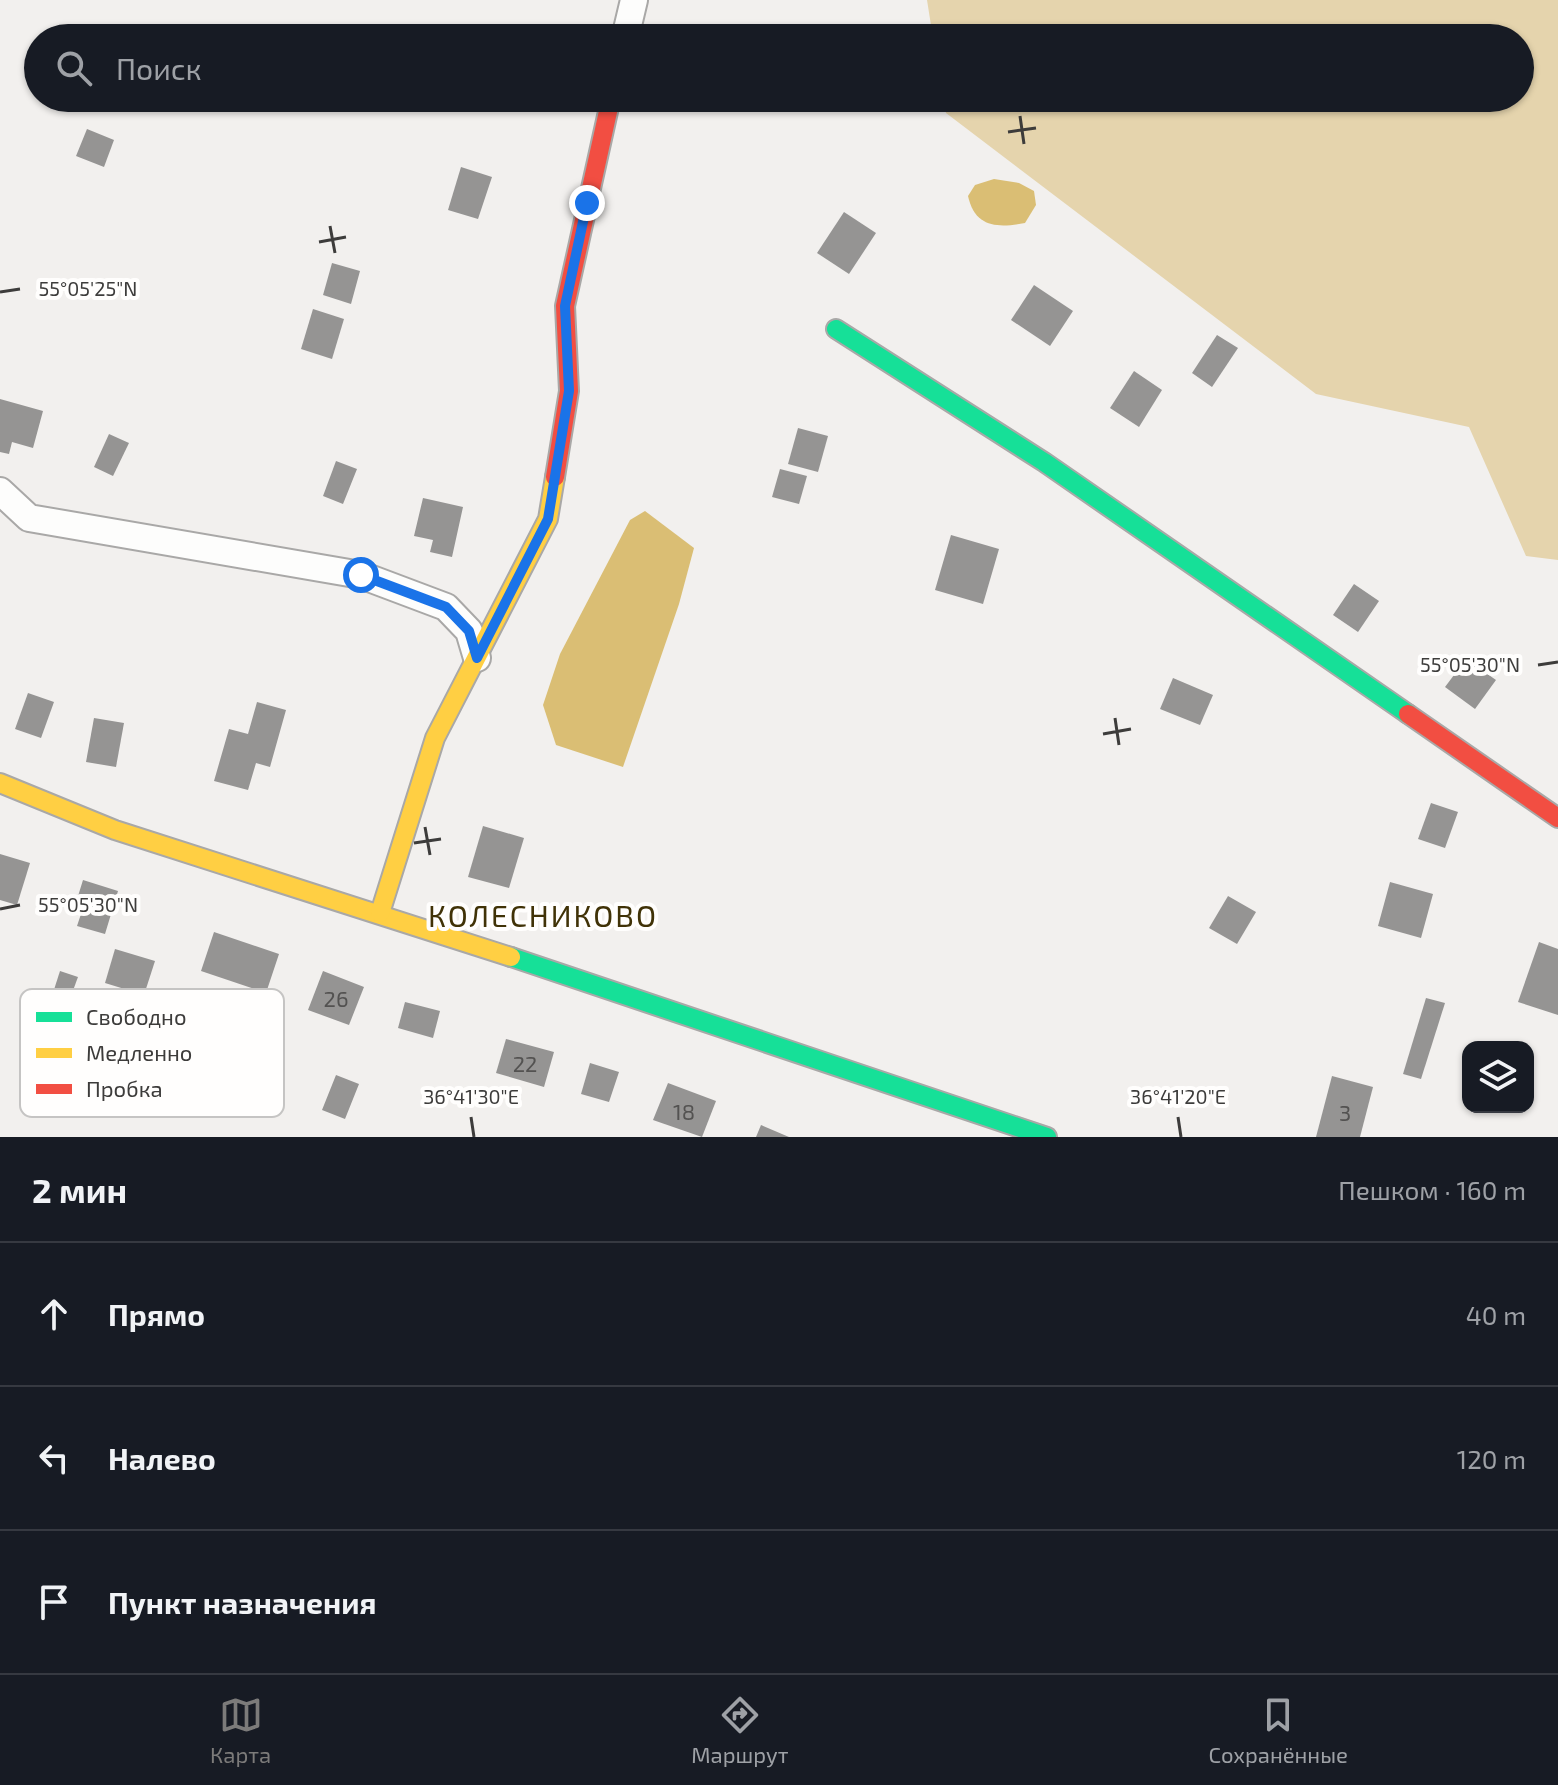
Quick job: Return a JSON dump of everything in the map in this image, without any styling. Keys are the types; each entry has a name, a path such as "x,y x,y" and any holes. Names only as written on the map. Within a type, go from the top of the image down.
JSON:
{"street":[{"path":"628,24 634,0"},
{"path":"380,913 435,738 548,519 569,391 565,306 608,112"},
{"path":"836,329 1044,462 1558,818"},
{"path":"0,491 29,518 361,575 446,607 469,631 477,658"},
{"path":"0,783 115,830 380,913 1047,1137"}],"shaded area":[{"path":"927,0 1558,0 1558,560 1526,556 1469,427 1316,394 946,112 1534,112 1534,24 931,24"},
{"path":"994,179 1019,183 1034,191 1036,205 1025,223 989,223 982,220 971,207 968,196 975,185"},
{"path":"645,511 694,548 679,604 623,767 556,745 543,705 560,654 630,520"}],"building":[{"path":"87,129 114,140 104,167 76,156"},
{"path":"461,167 492,177 478,219 448,210"},
{"path":"844,212 876,233 849,274 817,253"},
{"path":"332,263 360,271 351,304 323,295"},
{"path":"1034,285 1073,311 1050,346 1011,320"},
{"path":"313,309 344,319 332,359 301,349"},
{"path":"1217,335 1238,348 1212,387 1192,373"},
{"path":"1134,371 1162,390 1139,427 1110,408"},
{"path":"0,399 43,411 33,448 12,442 9,454 0,452"},
{"path":"798,428 828,436 818,472 788,464"},
{"path":"109,434 129,443 113,476 94,467"},
{"path":"336,461 357,469 343,504 323,496"},
{"path":"780,469 807,476 799,504 772,497"},
{"path":"423,498 463,507 452,557 430,552 433,540 414,536"},
{"path":"951,535 999,549 983,604 935,590"},
{"path":"1354,584 1379,601 1358,632 1333,615"},
{"path":"1466,659 1496,680 1475,709 1445,687"},
{"path":"1173,678 1213,695 1200,725 1160,709"},
{"path":"28,693 54,702 41,738 15,729"},
{"path":"257,702 286,710 270,767 256,763 248,790 214,781 229,729 248,734"},
{"path":"94,718 124,723 116,767 86,762"},
{"path":"1431,803 1458,812 1445,848 1418,839"},
{"path":"483,826 524,838 509,888 468,877"},
{"path":"0,854 30,863 17,905 0,900"},
{"path":"83,880 118,891 105,934 77,926 82,911 74,909"},
{"path":"1390,882 1433,894 1421,938 1378,926"},
{"path":"1228,896 1256,912 1237,944 1209,928"},
{"path":"214,932 279,954 267,989 254,989 201,971"},
{"path":"1539,942 1558,949 1558,1015 1518,1002"},
{"path":"115,949 155,961 146,989 124,989 105,983"},
{"path":"60,971 78,977 74,989 54,989"},
{"path":"323,971 364,987 349,1025 308,1010"},
{"path":"1426,998 1445,1003 1421,1079 1403,1074"},
{"path":"405,1002 440,1011 433,1038 398,1028"},
{"path":"506,1039 554,1052 544,1087 496,1073"},
{"path":"590,1063 619,1072 609,1102 581,1094"},
{"path":"336,1075 359,1084 345,1119 322,1110"},
{"path":"1332,1076 1373,1087 1360,1137 1316,1137"},
{"path":"668,1083 716,1101 702,1137 653,1120"},
{"path":"761,1125 789,1137 756,1137"}],"traffic: fast":[{"path":"836,329 1044,462 1408,714"},
{"path":"511,957 1047,1137"}],"traffic: slow":[{"path":"380,913 435,738 548,519 555,477"},
{"path":"0,783 115,830 511,957"}],"traffic: jam":[{"path":"555,477 569,391 565,306 608,112"},
{"path":"1408,714 1558,818"}],"district":[{"name":"КОЛЕСНИКОВО","path":"543,915"}],"route":[{"path":"361,575 446,607 469,631 477,658 548,519 569,391 565,306 587,203"}]}
